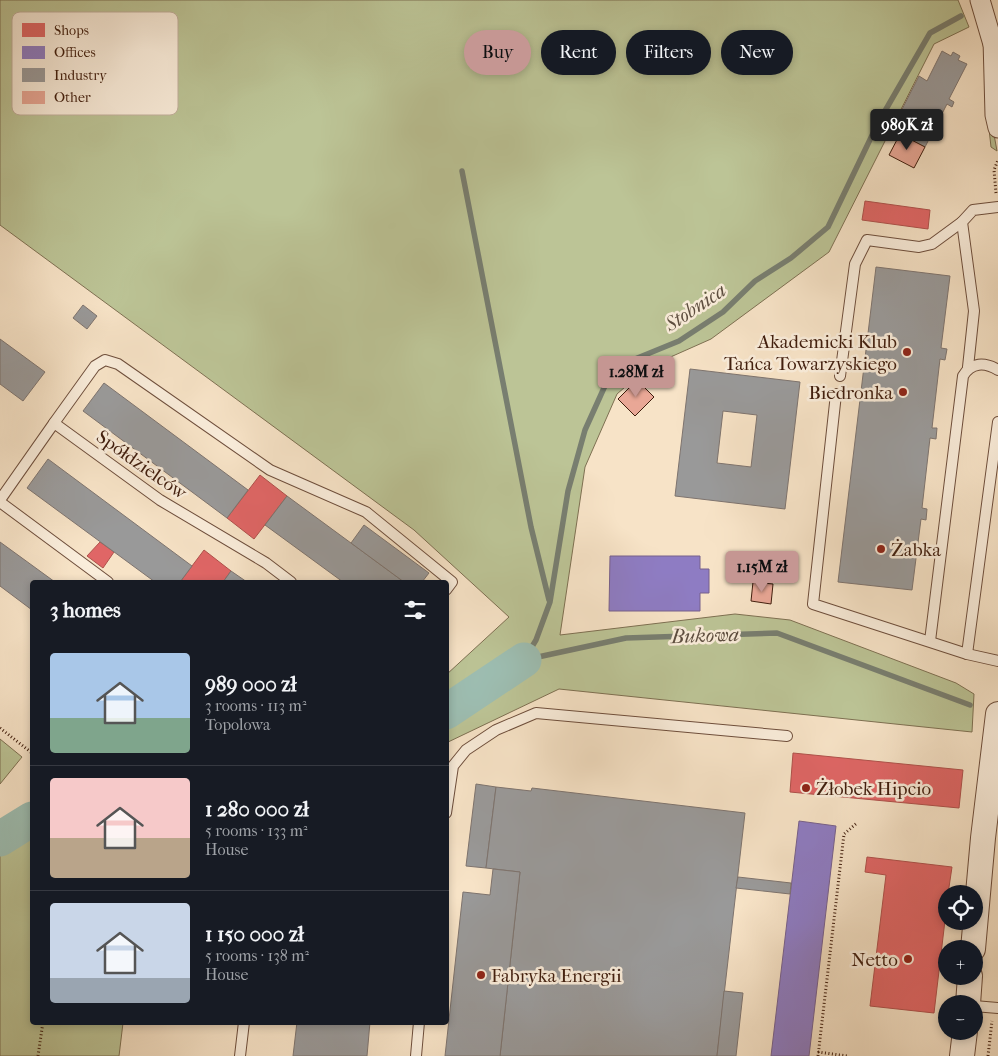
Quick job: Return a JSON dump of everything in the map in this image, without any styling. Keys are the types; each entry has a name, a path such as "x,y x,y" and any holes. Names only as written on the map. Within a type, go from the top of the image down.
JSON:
{"street":[{"path":"980,0 998,62"},
{"path":"990,31 995,115 998,128"},
{"path":"974,940 983,838 997,737 998,714"},
{"path":"962,1056 964,1040"}],"lane":[{"path":"840,376 855,264 868,240 919,247 932,244 962,222 973,210 997,207"},
{"path":"930,642 974,311 962,222"},
{"path":"105,580 0,501 95,366 105,360 118,364 270,470 366,512 452,582 449,586"},
{"path":"968,367 982,364 992,366 998,370"},
{"path":"836,394 813,604 967,654 998,661"},
{"path":"967,654 998,422"},
{"name":"Spółdzielców","path":"54,423 160,500 266,563 288,580"},
{"path":"449,793 453,766 466,750 496,730 536,713 787,736"},
{"path":"983,1007 996,1008"},
{"path":"240,1056 244,1025"},
{"path":"416,1056 420,1025"}],"path":[{"path":"997,207 994,170 998,160"},
{"path":"0,728 30,751"},
{"path":"847,1056 818,1054 844,834 857,823"},
{"path":"988,1056 996,1008"},
{"path":"38,1056 43,1025"}],"green space":[{"path":"0,0 958,0 969,27 934,44 829,252 711,339 648,367 617,394 585,467 560,635 735,614 790,620 956,683 974,694 972,732 559,689 449,742 449,672 509,617 414,530 0,225"},
{"path":"988,120 993,129 997,151 991,147"},
{"path":"0,739 22,757 0,784"},
{"path":"30,829 30,1025 123,1025 119,1056 0,1056 0,848"}],"building: Shops":[{"path":"865,201 930,210 928,229 862,220"},
{"path":"260,475 287,496 254,539 227,518"},
{"path":"100,542 114,552 103,568 87,556"},
{"path":"204,550 231,571 224,580 182,580"},
{"path":"793,753 963,770 959,808 790,792"},
{"name":"Netto","path":"867,857 952,867 949,885 938,885 938,930 944,930 943,940 938,940 938,979 934,1013 870,1006 886,875 865,872"}],"building: Offices":[{"path":"610,556 700,556 700,569 709,569 709,593 700,593 700,611 609,611"},
{"path":"799,821 836,826 809,1056 771,1056"}],"building: Industry":[{"path":"942,51 951,56 953,52 960,56 958,60 967,64 949,99 954,102 952,107 947,104 925,147 900,134 901,131 893,127 919,76 927,81"},
{"path":"876,267 950,276 941,348 947,349 945,360 940,359 932,428 937,428 936,439 930,438 922,508 927,509 926,520 921,519 912,590 838,582"},
{"path":"83,305 97,316 87,329 73,318"},
{"path":"0,339 45,372 23,401 0,384"},
{"path":"690,369 800,382 785,509 675,496","holes":["723,411 757,415 751,467 717,463"]},
{"path":"104,383 248,490 227,518 83,411"},
{"path":"48,459 192,566 182,580 152,580 27,488"},
{"path":"287,496 401,580 340,580 265,525"},
{"path":"364,525 429,573 424,580 401,580 351,543"},
{"path":"0,542 52,580 30,580 30,608 0,586"},
{"path":"231,571 244,580 224,580"},
{"path":"476,784 496,787 486,868 466,866"},
{"path":"496,787 531,791 532,788 745,813 717,1056 500,1056 520,872 486,868"},
{"name":"Fabryka Energii","path":"493,869 520,872 500,1056 445,1056 463,892 490,895"},
{"path":"738,877 791,883 790,894 736,888"},
{"path":"724,991 743,993 736,1056 717,1056"},
{"path":"297,1025 370,1025 367,1056 293,1056"}],"building: Other":[{"path":"900,134 925,147 914,168 889,155"},
{"path":"637,380 654,397 635,416 618,399"},
{"path":"753,582 773,584 771,604 751,601"}],"waterway":[{"name":"Stobnica","path":"524,660 536,640 550,602 568,491 585,430 613,368 679,341 723,312 755,281 791,258 828,227 878,123 930,33 961,16"},
{"path":"462,171 531,527 549,600"},
{"name":"Bukowa","path":"524,660 626,638 777,633 970,705"},
{"name":"Bukowa","path":"449,710 524,660"},
{"name":"Bukowa","path":"0,839 30,820"}],"place":[{"name":"Akademicki Klub Tańca Towarzyskiego","path":"907,352"},
{"name":"Biedronka","path":"903,392"},
{"name":"Żabka","path":"881,549"},
{"name":"Żłobek Hipcio","path":"806,788"},
{"name":"Netto","path":"908,959"},
{"name":"Fabryka Energii","path":"481,975"}]}
